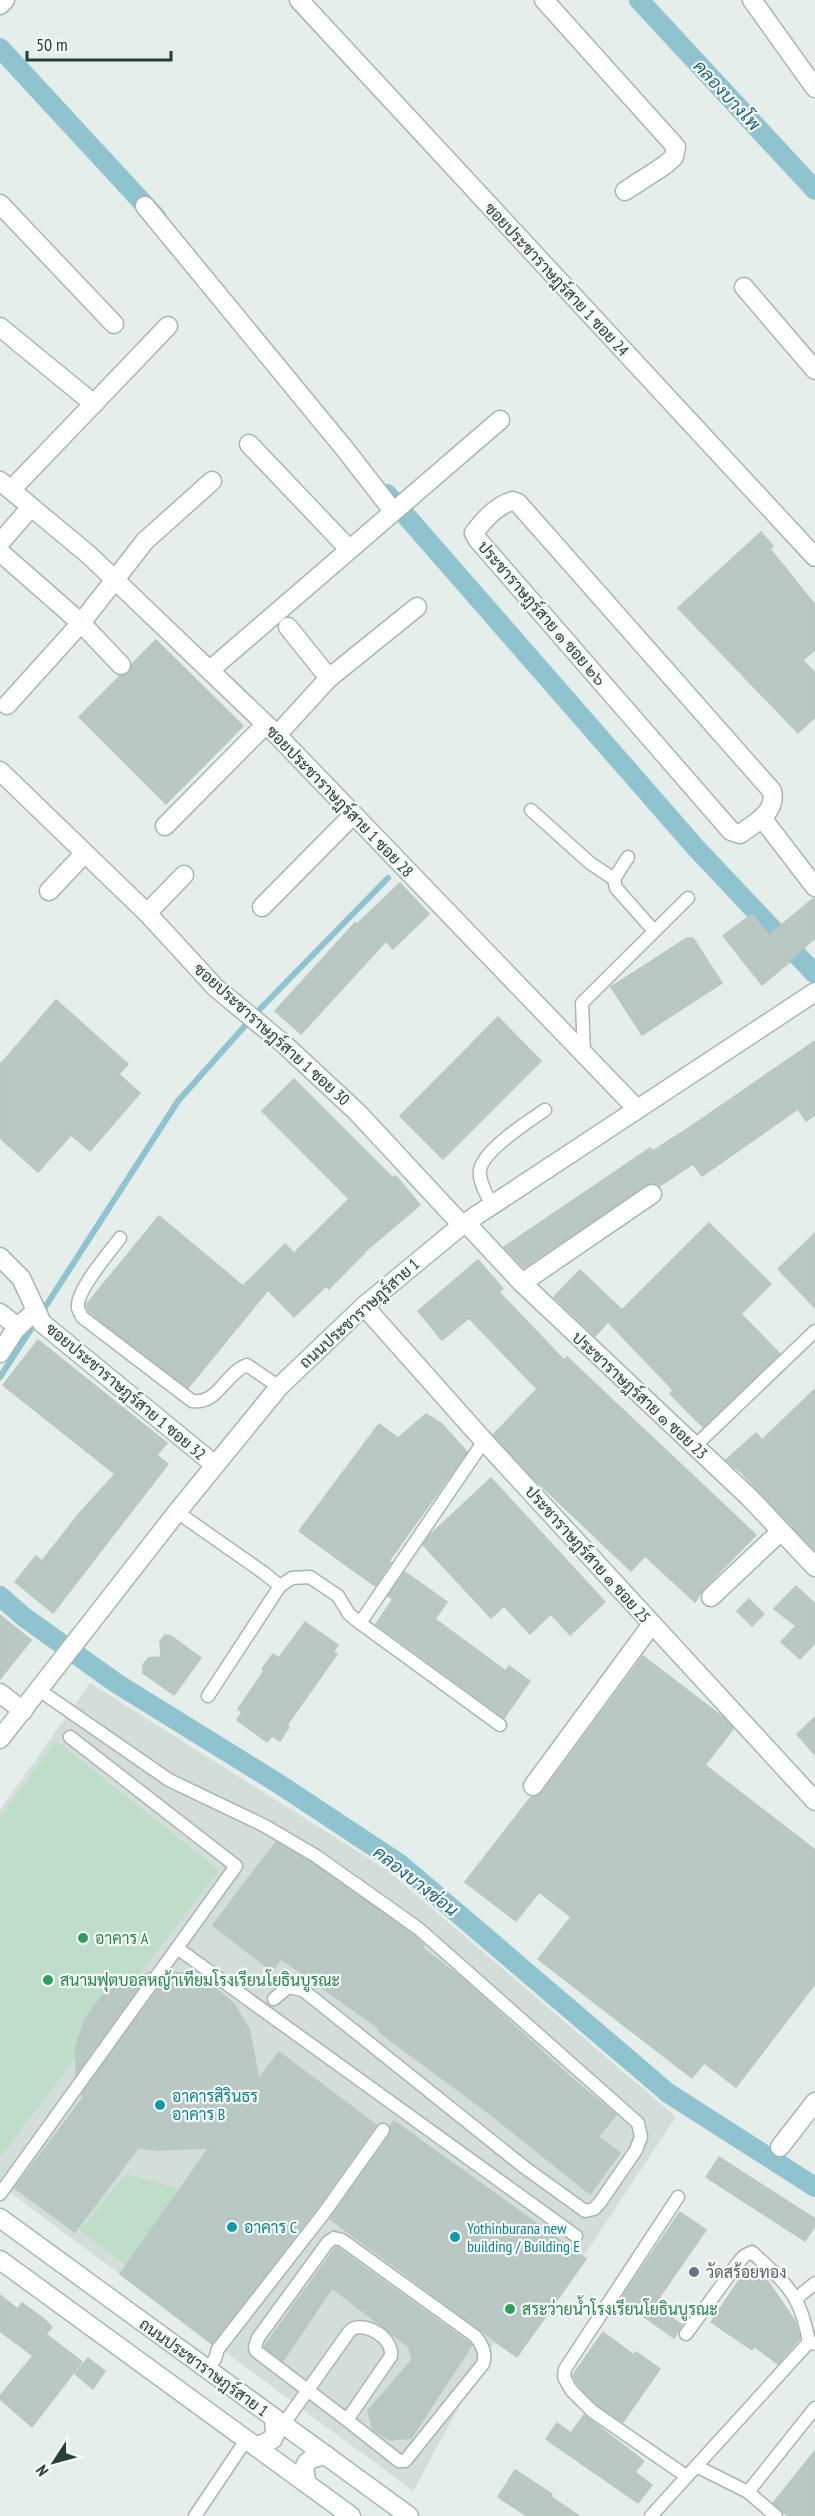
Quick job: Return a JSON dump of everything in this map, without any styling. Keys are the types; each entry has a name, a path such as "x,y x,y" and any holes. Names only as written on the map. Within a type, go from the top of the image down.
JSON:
{"street":[{"path":"0,5 5,0"},
{"name":"ซอยประชาราษฎร์สาย 1 ซอย 24","path":"299,0 815,557"},
{"path":"544,0 676,147 674,157 665,165 625,190"},
{"path":"752,0 815,88"},
{"path":"0,204 114,324"},
{"path":"145,206 344,448 399,506"},
{"path":"744,287 815,370"},
{"path":"6,485 94,404 168,326"},
{"path":"0,327 94,404"},
{"path":"210,670 500,420"},
{"path":"249,444 349,549"},
{"path":"7,705 81,623 145,541 212,481"},
{"name":"ซอยประชาราษฎร์สาย 1 ซอย 28","path":"6,485 116,580 271,730 637,1109"},
{"name":"ประชาราษฎร์สาย ๑ ซอย ๒๖","path":"505,502 518,503 772,791 774,799 772,807 762,818 740,834 731,831 477,540 474,533 505,502"},
{"path":"0,543 31,507"},
{"path":"0,552 81,623 121,665"},
{"path":"165,826 329,678 417,607"},
{"path":"288,627 329,678"},
{"name":"ซอยประชาราษฎร์สาย 1 ซอย 30","path":"0,771 147,914 216,988 285,1045 357,1112 464,1224"},
{"path":"262,908 353,815"},
{"path":"762,818 815,887"},
{"path":"48,891 84,854"},
{"path":"147,914 184,875"},
{"name":"ถนนประชาราษฎร์สาย 1","path":"0,1739 177,1512 279,1387 364,1306 464,1224 811,994"},
{"path":"522,1283 652,1194"},
{"name":"ประชาราษฎร์สาย ๑ ซอย 23","path":"464,1224 522,1283 750,1498 815,1567"},
{"name":"ซอยประชาราษฎร์สาย 1 ซอย 32","path":"0,1257 21,1278 38,1316 215,1465"},
{"name":"ประชาราษฎร์สาย ๑ ซอย 25","path":"364,1306 484,1441 815,1801"},
{"path":"0,1313 18,1327"},
{"path":"0,1353 18,1327 38,1316"},
{"path":"711,1597 781,1531"},
{"path":"533,1786 652,1624"},
{"path":"0,1693 23,1711"},
{"path":"780,2147 815,2102"},
{"name":"ถนนประชาราษฎร์สาย 1","path":"0,2218 409,2516"},
{"name":"ถนนประชาราษฎร์สาย 1","path":"0,2260 351,2516"},
{"path":"251,2443 273,2439 279,2421"},
{"path":"307,2484 304,2468 306,2462 326,2455"}],"lane":[{"path":"531,810 590,863 614,879 616,888 654,931"},
{"path":"614,879 628,857"},
{"path":"584,1054 582,1003 688,898"},
{"path":"492,1205 481,1181 480,1171 484,1159 545,1110"},
{"path":"120,1238 88,1281 79,1301 78,1309 82,1317 192,1401 202,1402 211,1398 239,1368 247,1365 279,1387"},
{"path":"694,1447 815,1331"},
{"path":"360,1623 484,1441"},
{"path":"177,1512 280,1586"},
{"path":"208,1696 280,1586 292,1578 310,1577 338,1596 349,1614 360,1623 500,1725"},
{"path":"39,1690 169,1780 265,1826 316,1856 419,1929 638,2123 641,2136 636,2150 601,2201 594,2209 585,2211 524,2167 303,1990 288,1988 274,1999"},
{"path":"0,2194 236,1866 70,1737"},
{"path":"177,1948 576,2236"},
{"path":"207,2370 215,2359 218,2349 324,2213 383,2130"},
{"path":"678,2197 565,2369 564,2377 571,2390 592,2411 686,2476"},
{"path":"339,2238 475,2336 481,2343 485,2358 483,2364 405,2461 399,2461 347,2420 256,2351 255,2347 258,2338 328,2242 339,2238"},
{"path":"651,2516 812,2343 797,2298 752,2252 744,2256 686,2334"},
{"path":"797,2298 815,2283"},
{"path":"279,2421 308,2391 352,2329 365,2327 379,2334 390,2346 391,2356 347,2420"},
{"path":"748,2492 815,2408"},
{"path":"195,2516 251,2443"},
{"path":"696,2466 748,2492 776,2516"}],"shaded area":[{"path":"90,1683 387,1870 676,2117 517,2357 494,2343 413,2491 0,2185 0,1810"}],"green space":[{"name":"อาคาร A","path":"56,1741 219,1870 0,2157 0,1817"},
{"path":"126,2174 180,2189 126,2265 80,2230"}],"building":[{"path":"761,532 773,546 770,549 815,605 815,650 803,660 815,673 815,717 798,733 678,608"},
{"path":"156,640 243,726 166,804 79,717 120,676 129,673 132,664"},
{"path":"400,883 429,914 393,949 386,941 301,1034 275,1011 355,923 357,924"},
{"path":"814,898 815,938 762,985 723,936 752,914 769,935"},
{"path":"687,938 693,938 722,983 642,1035 611,987"},
{"path":"56,1000 128,1064 119,1074 140,1093 90,1151 71,1135 38,1172 0,1138 0,1065"},
{"path":"498,1017 541,1061 443,1159 400,1116"},
{"path":"815,1041 815,1115 806,1121 798,1109 702,1176 693,1164 660,1186 652,1183 646,1185 524,1268 504,1247 650,1148 653,1151 684,1131"},
{"path":"294,1079 393,1178 396,1176 420,1205 368,1249 329,1289 326,1286 294,1317 268,1290 188,1388 104,1324 88,1310 86,1305 159,1216 243,1286 285,1244 294,1253 349,1199 262,1111"},
{"path":"709,1223 771,1284 741,1314 780,1354 703,1427 670,1394 673,1390 608,1322 595,1336 554,1297 580,1270 622,1310"},
{"path":"815,1233 815,1308 778,1269"},
{"path":"478,1260 503,1289 499,1292 564,1360 567,1357 756,1535 703,1589 695,1602 645,1556 631,1571 532,1477 493,1435 537,1389 469,1318 442,1340 418,1311"},
{"path":"38,1340 167,1443 157,1455 168,1464 53,1613 15,1582 36,1556 42,1561 78,1515 115,1474 3,1385"},
{"path":"815,1389 815,1551 742,1473 726,1460 756,1433 762,1440"},
{"path":"426,1414 442,1424 467,1452 389,1561 391,1562 375,1586 299,1531 379,1424 398,1438"},
{"path":"491,1478 605,1602 570,1635 551,1614 530,1634 504,1606 491,1618 423,1545 430,1535"},
{"path":"405,1572 447,1602 435,1619 506,1671 509,1666 530,1681 504,1718 376,1624 393,1599 388,1596"},
{"path":"796,1586 815,1604 815,1643 800,1659 781,1642 796,1626 774,1609"},
{"path":"749,1599 764,1614 752,1626 737,1611"},
{"path":"0,1615 31,1640 0,1679"},
{"path":"305,1622 338,1645 333,1652 337,1654 287,1725 289,1727 280,1741 272,1736 267,1742 237,1720 242,1712 238,1709 273,1654 279,1658"},
{"path":"165,1635 171,1636 201,1658 174,1695 143,1673 143,1665 148,1658 161,1657 160,1641"},
{"path":"643,1656 724,1718 733,1729 705,1765 815,1850 815,1984 736,2087 704,2063 692,2078 538,1959 571,1917 539,1892 516,1921 465,1882 531,1797 542,1793"},
{"path":"815,1717 815,1755 797,1734"},
{"path":"276,1842 312,1863 414,1935 424,1945 422,1948 462,1978 569,2076 616,2115 598,2137 620,2153 590,2194 490,2114 378,2031 380,2029 281,1959 272,1971 213,1925"},
{"path":"170,1972 184,1973 211,1985 234,2004 249,2029 259,2079 279,2052 376,2125 317,2208 212,2344 120,2274 209,2148 157,2150 138,2148 75,2232 15,2188 83,2098 82,2094"},
{"path":"149,1973 76,2074 76,2046 86,2018 103,1995 127,1979"},
{"name":"Yothinburana new building / Building E","path":"394,2121 586,2259 517,2357 330,2219 390,2135 390,2126"},
{"path":"719,2157 815,2219 815,2226 805,2241 706,2177"},
{"path":"680,2212 706,2230 654,2305 682,2325 674,2338 620,2300"},
{"path":"336,2247 472,2345 411,2438 390,2440 373,2430 368,2411 412,2360 409,2347 332,2288 283,2361 264,2347"},
{"path":"748,2267 767,2280 795,2321 800,2338 778,2364 754,2346 752,2350 711,2322"},
{"path":"0,2295 18,2309 22,2303 43,2318 52,2327 46,2334 82,2362 32,2427 0,2399 0,2396 33,2356 0,2331"},
{"path":"603,2332 634,2355 636,2352 660,2369 623,2422 597,2405 578,2385 573,2375"},
{"path":"88,2358 105,2371 93,2389 75,2374"},
{"path":"584,2415 644,2461 635,2472 652,2485 638,2503 546,2439 557,2423 571,2433"},
{"path":"815,2451 815,2516 788,2516 773,2503"},
{"path":"515,2470 552,2494 550,2496 579,2516 527,2516 498,2497"}],"waterway":[{"name":"คลองบางโพ","path":"639,0 815,190"},
{"path":"0,48 157,218"},
{"path":"387,494 696,848 815,974"},
{"path":"0,1377 178,1101 260,1009 388,878"},
{"name":"คลองบางซ่อน","path":"0,1596 24,1617 116,1683 279,1784 400,1864 668,2093 815,2187"}],"place":[{"name":"อาคาร A","path":"83,1938"},
{"name":"สนามฟุตบอลหญ้าเทียมโรงเรียนโยธินบูรณะ","path":"48,1980"},
{"name":"อาคารสิรินธร อาคาร B","path":"160,2105"},
{"name":"อาคาร C","path":"232,2227"},
{"name":"Yothinburana new building / Building E","path":"455,2237"},
{"name":"วัดสร้อยทอง","path":"694,2272"},
{"name":"สระว่ายนํ้าโรงเรียนโยธินบูรณะ","path":"510,2309"}]}
